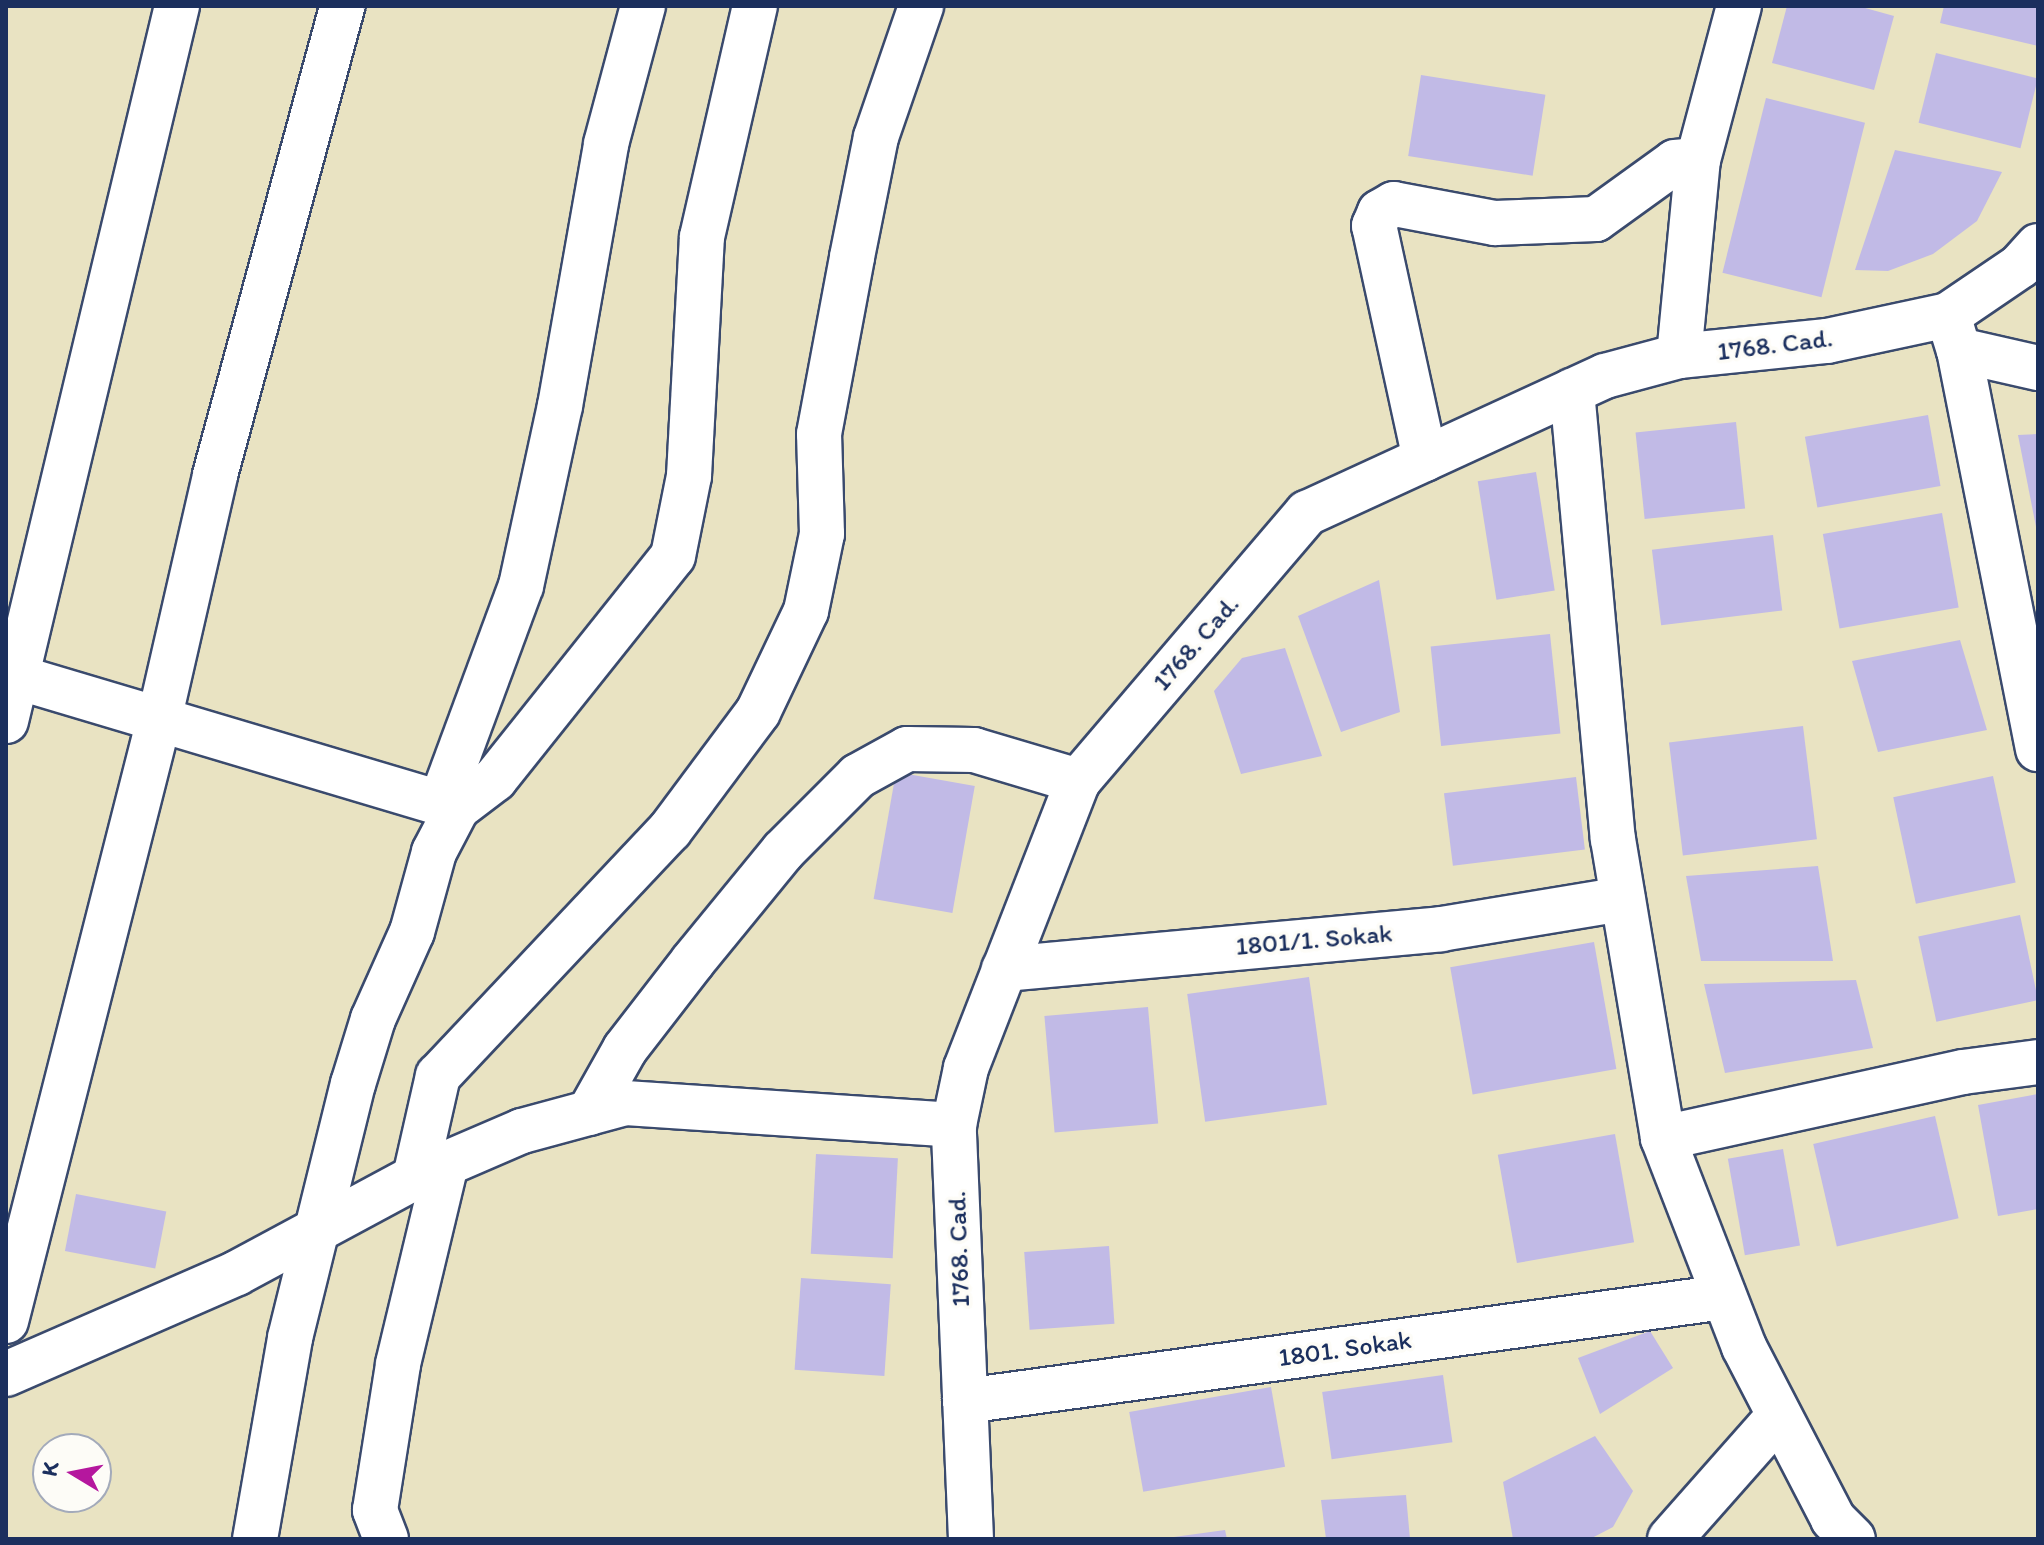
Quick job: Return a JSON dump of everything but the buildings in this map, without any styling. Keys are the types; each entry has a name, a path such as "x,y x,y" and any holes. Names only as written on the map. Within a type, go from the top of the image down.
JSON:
{"street":[{"path":"6,721 177,6"},
{"path":"6,1321 160,716 215,475 342,6"},
{"path":"255,1539 290,1338 321,1228 353,1084 373,1019 412,932 434,852 521,586 560,406 606,144 643,6"},
{"path":"17,677 160,716 449,805 495,779 673,556 689,476 702,237 755,6"},
{"path":"386,1539 375,1510 431,1170 438,1076 670,830 758,712 806,611 822,534 819,434 852,257 876,137 921,6"},
{"path":"1679,356 1698,160 1739,6"},
{"path":"1425,459 1374,226 1380,212 1394,204 1495,223 1596,219 1675,162 1698,160"},
{"name":"1768. Cad.","path":"971,1539 954,1125 966,1068 1078,781 1307,513 1572,391 1679,356 1827,341 1954,333 2038,246"},
{"path":"1954,333 2038,368"},
{"path":"1954,333 2038,749"},
{"path":"1572,391 1623,899 1663,1138 1724,1297 1779,1416 1833,1519 1853,1539"},
{"path":"589,1113 625,1049 693,961 783,851 858,776 907,749 974,750 1078,781"},
{"name":"1801/1. Sokak","path":"1004,969 1441,929 1623,899"},
{"path":"1663,1138 1963,1072 2038,1062"},
{"path":"6,1374 194,1293 431,1170 522,1131 625,1103 954,1125"},
{"name":"1801. Sokak","path":"965,1401 1724,1297"},
{"path":"1670,1539 1779,1416"}]}
